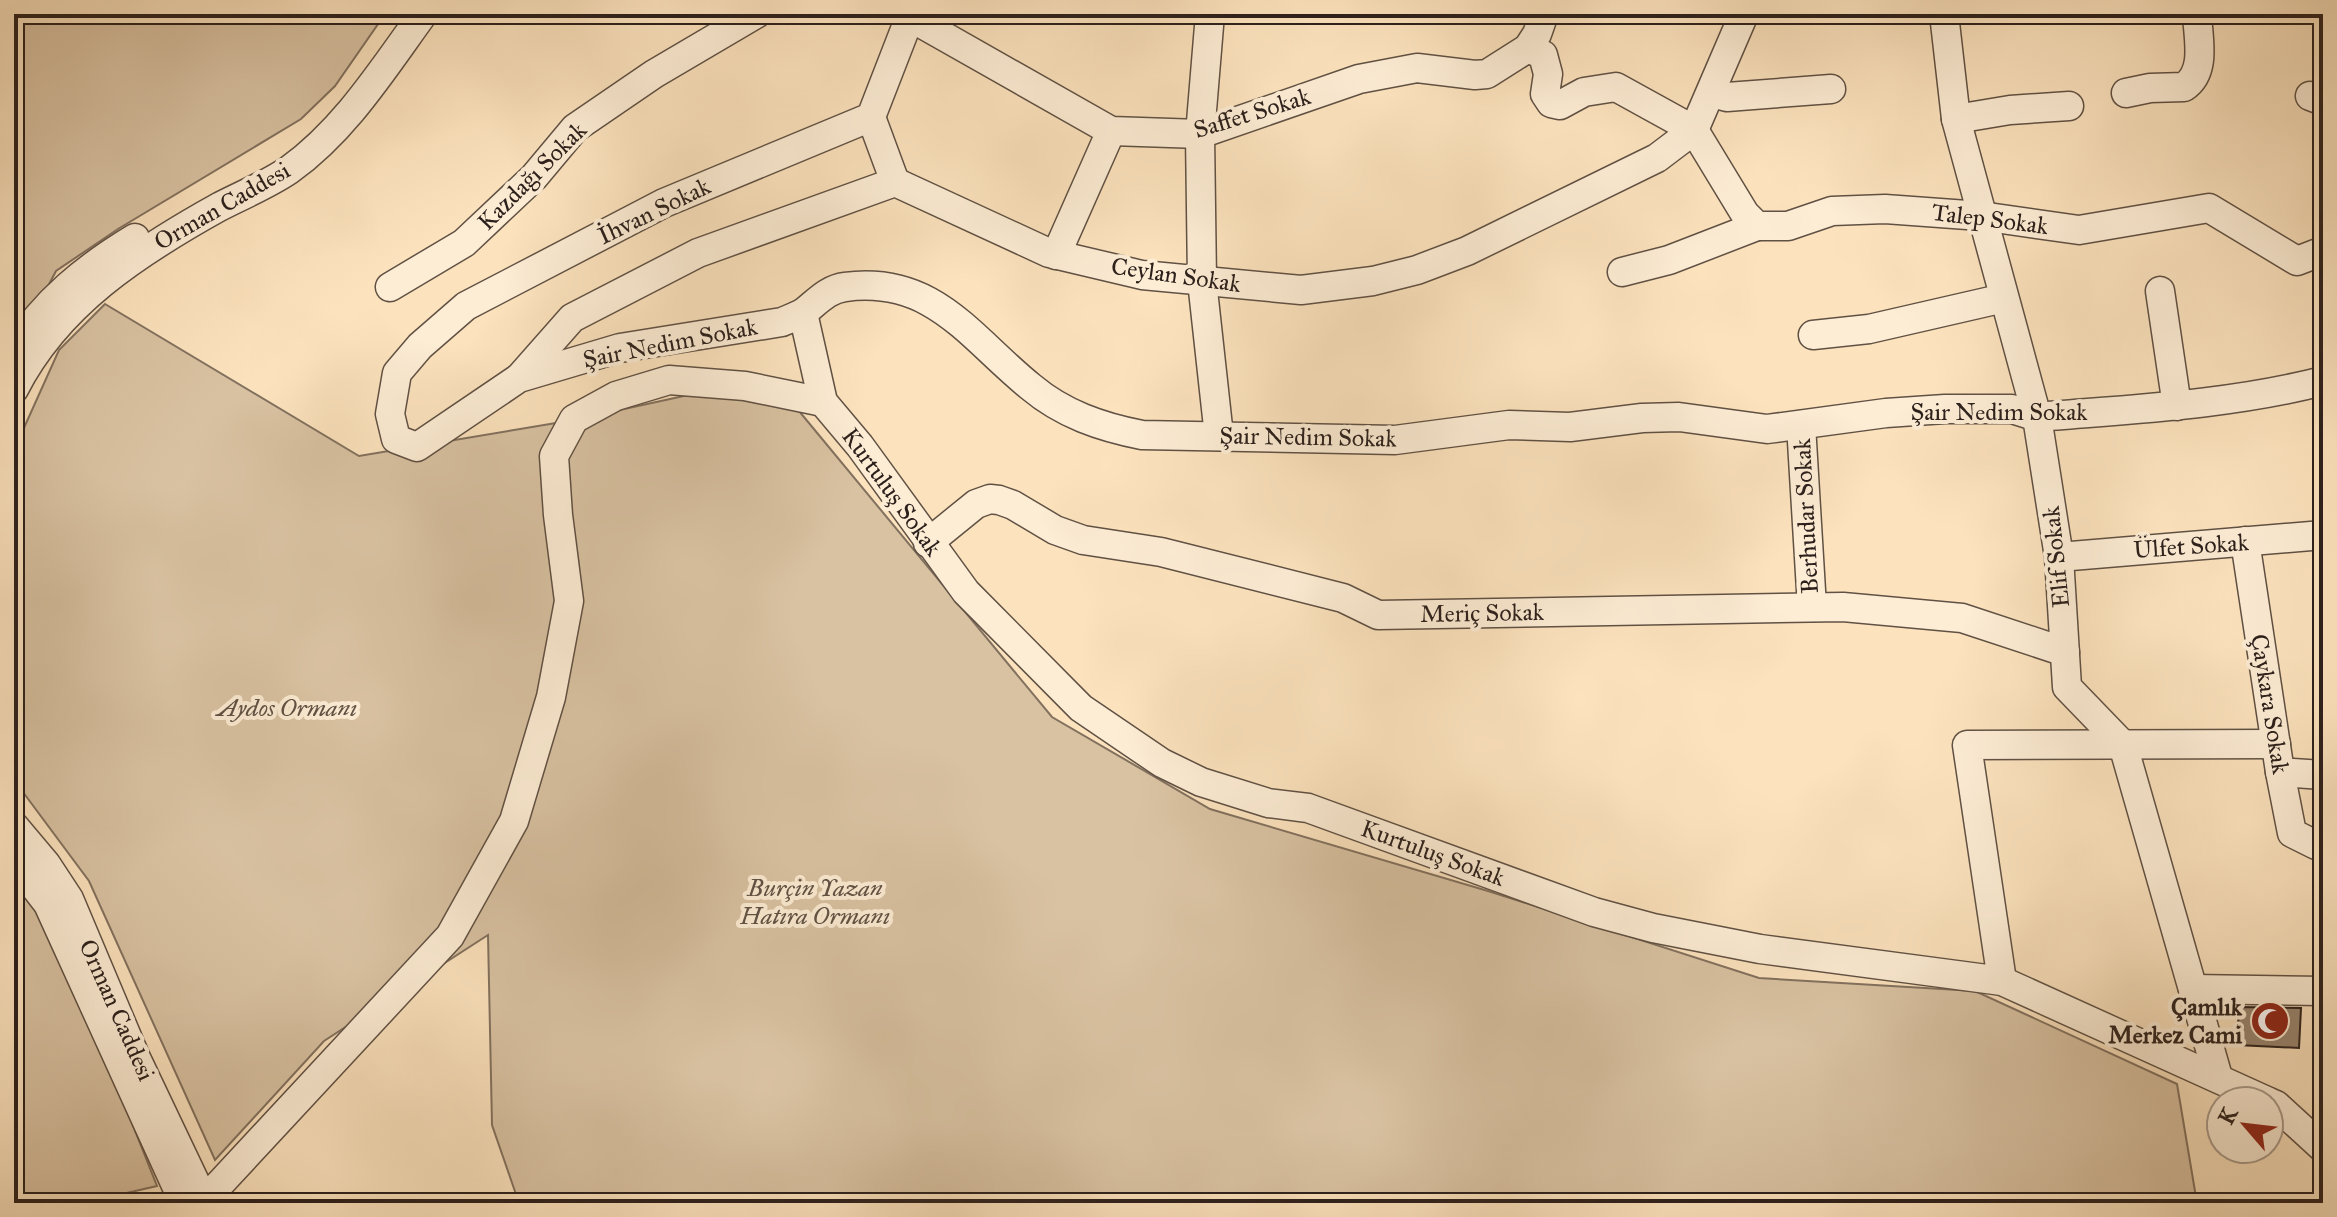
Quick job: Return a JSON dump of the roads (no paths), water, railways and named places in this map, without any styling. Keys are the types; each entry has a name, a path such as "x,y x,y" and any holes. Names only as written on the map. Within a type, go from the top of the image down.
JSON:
{"street":[{"name":"Orman Caddesi","path":"14,350 67,285 97,261 286,150 315,124 345,89 401,14"},
{"name":"Orman Caddesi","path":"14,389 44,340 84,298 126,264 186,226 288,170 318,146 355,106 423,14"},
{"name":"Kazdağı Sokak","path":"390,287 464,243 534,177 575,128 654,74 756,14"},
{"path":"1210,14 1200,134 1202,281 1219,436"},
{"path":"1544,14 1528,48 1543,55 1548,74 1545,94 1551,103 1560,105 1584,92 1616,87 1694,130 1745,214 1757,226"},
{"name":"Ceylan Sokak","path":"895,182 1056,255 1142,275 1301,290 1373,281 1417,270 1467,251 1657,158 1694,130 1744,14"},
{"name":"Elif Sokak","path":"1944,14 1956,119 2037,417 2059,557 2067,687 2123,745 2218,1077"},
{"path":"2126,93 2189,84 2199,64 2197,14"},
{"path":"519,378 572,318 698,253 895,182 871,117 911,16"},
{"name":"Saffet Sokak","path":"911,16 1111,131 1200,134 1359,79 1417,68 1487,74 1528,48"},
{"path":"1712,93 1727,97 1831,89"},
{"path":"1956,119 2010,110 2069,106"},
{"name":"İhvan Sokak","path":"390,414 397,373 420,346 466,306 664,203 871,117"},
{"path":"1056,255 1111,131"},
{"name":"Talep Sokak","path":"1622,272 1669,260 1757,226 1788,226 1832,211 1854,210 1981,216 2079,230 2209,208 2297,261 2323,251"},
{"name":"Şair Nedim Sokak","path":"390,414 396,439 417,447 519,378 620,348 782,322 803,313 817,299 843,287 903,290 968,327 1033,389 1071,414 1105,428 1142,435 1395,440 1509,425 1570,427 1666,417 1767,429 1886,413 1945,409 2012,409 2037,417 2270,395 2323,381"},
{"path":"2160,291 2177,406"},
{"path":"1813,335 1869,329 2004,298"},
{"name":"Kurtuluş Sokak","path":"803,313 823,402 860,446 966,592 1081,708 1162,763 1201,782 1268,803 1308,808 1594,912 1653,928 1760,949 2002,981 2235,1085"},
{"path":"199,1203 450,936 514,821 551,697 569,601 554,456 574,419 616,396 669,380 745,386 823,402"},
{"name":"Berhudar Sokak","path":"1801,425 1812,607"},
{"name":"Meriç Sokak","path":"928,543 976,504 990,499 1013,505 1055,530 1083,540 1161,552 1343,598 1378,615 1843,607 1962,618 2065,652"},
{"name":"Ülfet Sokak","path":"2059,557 2323,535"},
{"name":"Çaykara Sokak","path":"2245,541 2292,833 2323,846"},
{"path":"2002,981 1967,745 2276,744"},
{"path":"2280,772 2323,775"},
{"name":"Orman Caddesi","path":"14,826 46,864 69,899 199,1203"},
{"name":"Orman Caddesi","path":"14,860 48,904 199,1203"},
{"path":"2193,989 2323,991"},
{"name":"Kurtuluş Sokak","path":"2285,1113 2323,1148"}],"place":[{"name":"Çamlık Merkez Cami","path":"2270,1021"}],"park label":[{"name":"Aydos Ormanı","path":"287,708"},
{"name":"Burçin Yazan Hatıra Ormanı","path":"815,902"}]}
